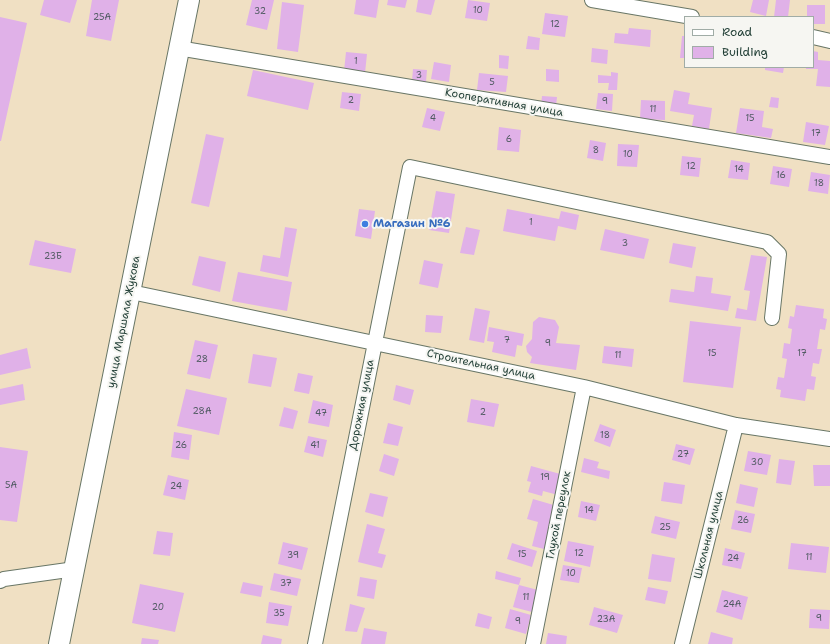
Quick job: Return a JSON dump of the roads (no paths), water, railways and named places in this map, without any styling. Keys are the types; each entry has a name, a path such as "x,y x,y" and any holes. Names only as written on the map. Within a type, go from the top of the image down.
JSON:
{"main road":[{"name":"улица Маршала Жукова","path":"59,644 131,292 178,48 189,0"}],"street":[{"path":"592,0 686,16"},
{"path":"814,37 830,40"},
{"name":"Кооперативная улица","path":"178,48 830,158"},
{"name":"Дорожная улица","path":"315,644 410,167 767,242 780,254 772,318"},
{"name":"Строительная улица","path":"131,292 584,387 736,426 830,439"},
{"name":"Глухой переулок","path":"533,644 584,387"},
{"name":"Школьная улица","path":"682,644 736,426"},
{"path":"0,581 4,579 75,569"}],"place":[{"name":"Магазин №6","path":"365,224"}]}
